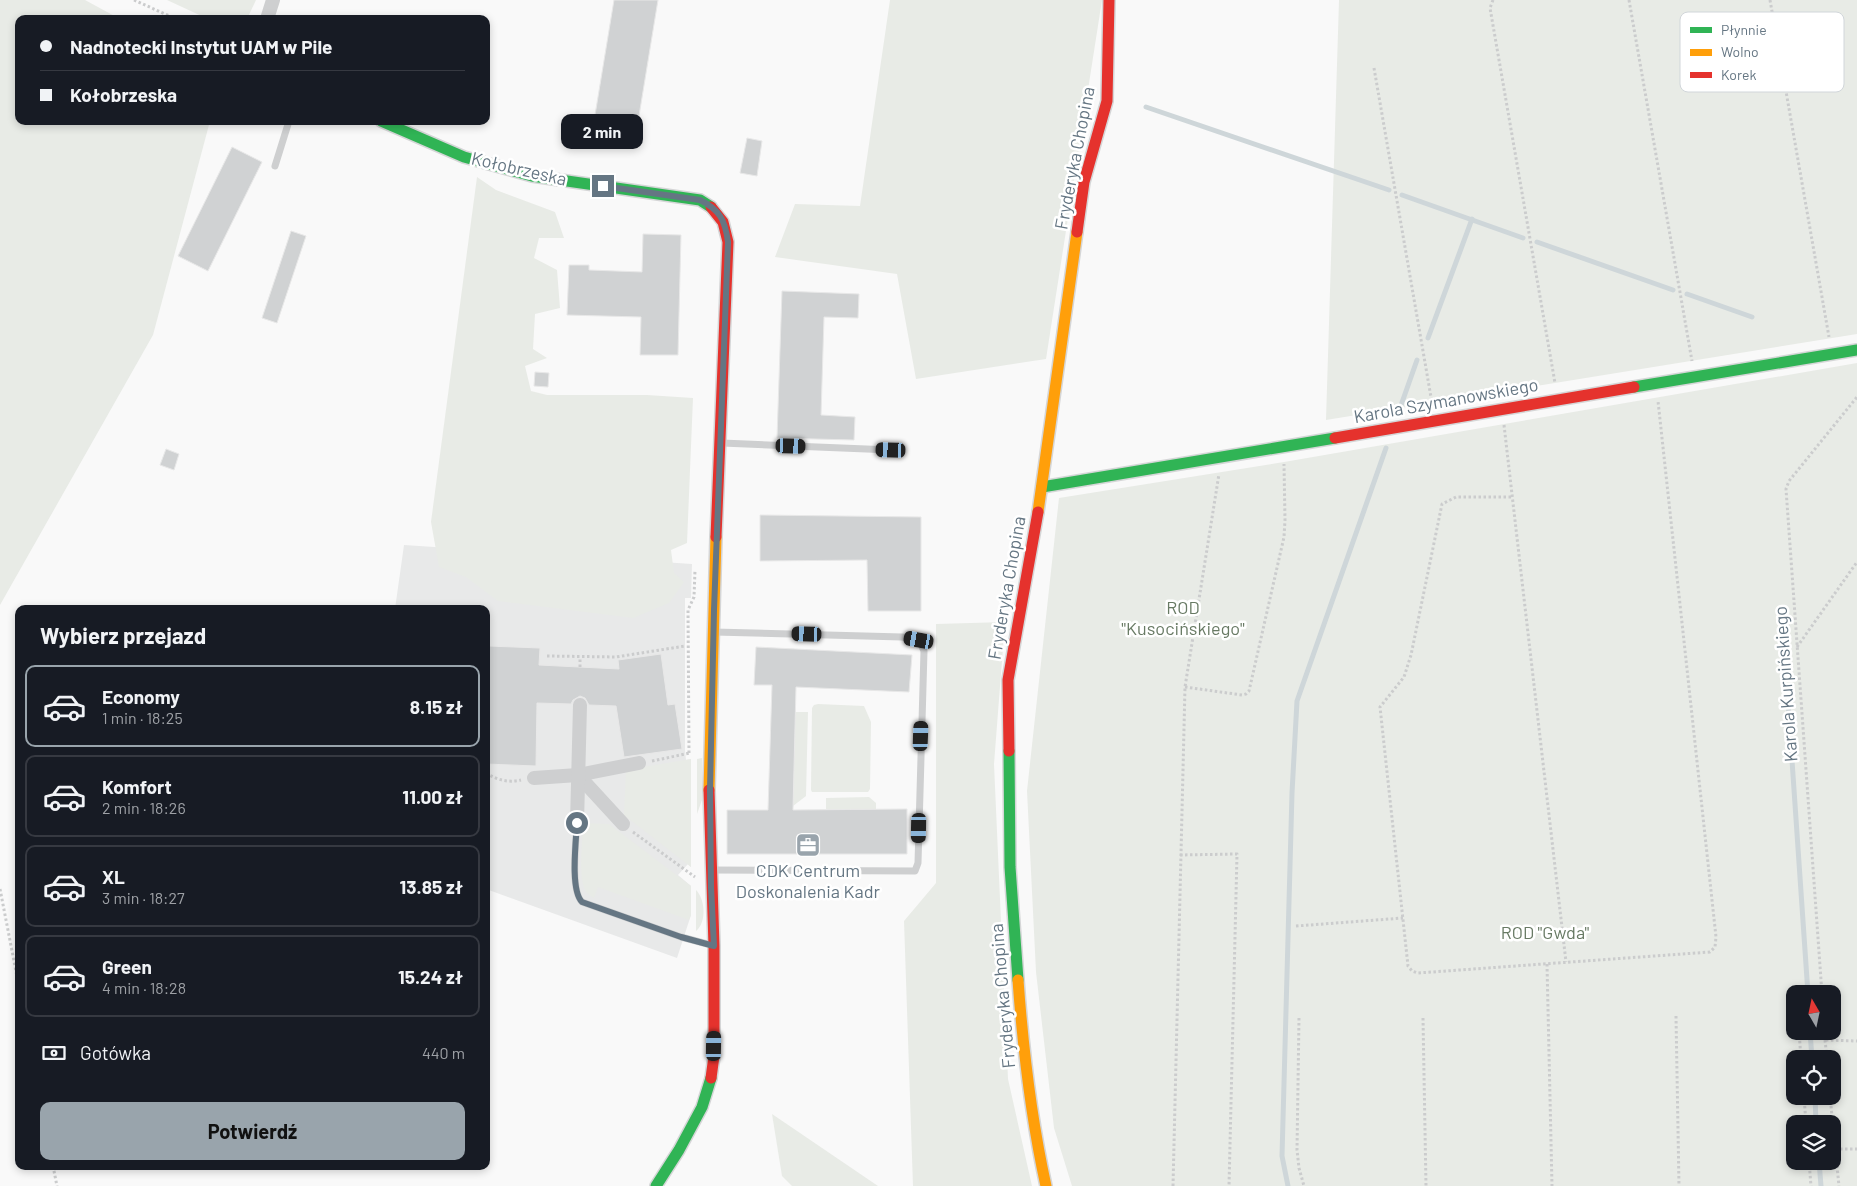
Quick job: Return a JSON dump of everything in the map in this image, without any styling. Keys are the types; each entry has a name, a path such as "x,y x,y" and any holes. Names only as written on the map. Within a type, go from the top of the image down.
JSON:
{"street":[{"path":"267,15 273,0"},
{"name":"Fryderyka Chopina","path":"1046,1186 1036,1139 1023,1050 1010,867 1008,680 1042,487 1084,182 1107,100 1109,0"},
{"name":"Kołobrzeska","path":"390,125 464,157 532,176 700,200 712,207 722,217 726,228 728,242 713,632 711,751 710,870 714,946 714,1056 706,1096 695,1123 656,1186"},
{"name":"Karola Szymanowskiego","path":"1042,487 1857,350"},
{"path":"577,823 580,705"},
{"path":"534,778 578,775 639,763"},
{"path":"578,775 623,824"}],"lane":[{"path":"275,166 288,125"},
{"path":"720,443 891,450"},
{"path":"710,870 914,871 918,863 924,651 919,640 902,637 713,632"},
{"path":"577,823 575,880 577,894 582,902 681,937 714,946"}],"path":[{"path":"134,0 167,15"},
{"path":"1493,0 1490,8 1555,383"},
{"path":"1629,0 1692,360"},
{"path":"1374,68 1435,421"},
{"path":"1786,92 1830,338"},
{"path":"1511,497 1456,497 1442,504 1411,655 1404,677 1380,707 1408,966 1412,971 1418,973 1710,952 1715,947 1716,937 1657,397"},
{"name":"Karola Kurpińskiego","path":"1821,985 1786,489 1789,481 1857,397"},
{"path":"1504,424 1566,962"},
{"path":"1185,687 1242,695 1249,691 1284,537 1284,462"},
{"path":"1173,1186 1185,687 1220,472"},
{"path":"1797,647 1857,562"},
{"path":"689,753 688,610 694,598 695,568"},
{"path":"547,656 616,657 685,646"},
{"path":"580,657 580,667"},
{"path":"639,763 689,753 711,751"},
{"path":"490,775 508,781 534,778"},
{"path":"623,824 683,870 711,887"},
{"path":"1180,855 1237,854 1229,1186"},
{"path":"0,889 15,966"},
{"path":"1296,926 1403,918"},
{"path":"1547,964 1552,1186"},
{"path":"1676,1016 1679,1186"},
{"path":"1298,1018 1297,1150 1304,1186"},
{"path":"1423,1018 1426,1186"},
{"path":"1826,1050 1825,1040 1857,1041"},
{"path":"1841,1149 1857,1149"},
{"path":"54,1170 56,1186"},
{"path":"1810,1170 1811,1186"},
{"path":"1837,1170 1839,1186"}],"shaded area":[{"path":"404,545 692,564 691,598 685,598 685,750 686,760 691,759 691,867 688,864 678,875 691,886 691,915 677,958 490,890 490,605 396,605"}],"green space":[{"path":"0,0 85,0 113,15 15,15 15,125 209,125 153,335 0,605"},
{"path":"167,0 256,0 249,15 199,15"},
{"path":"890,0 1102,0 1046,359 916,379 897,274 775,257 795,204 860,206"},
{"path":"1339,0 1857,0 1857,334 1326,420"},
{"path":"477,177 496,190 555,212 564,238 539,238 534,258 557,270 560,308 535,314 533,349 547,358 525,366 531,391 547,395 647,395 693,398 687,543 671,550 674,573 684,582 669,603 633,618 498,601 466,577 439,567 431,522"},
{"name":"ROD \"Gwda\"","path":"1857,363 1857,1186 1072,1186 1054,1128 1036,972 1027,791 1059,498 1284,462"},
{"path":"1005,622 994,764 1008,1079 1032,1186 913,1186 904,921 936,883 936,624"},
{"path":"818,704 864,706 871,722 870,789 868,792 812,792 812,708"},
{"path":"795,712 808,712 806,796 793,806"},
{"path":"702,758 702,800 697,814 697,759"},
{"path":"691,759 691,867 624,815 626,770"},
{"path":"869,797 876,803 876,809 826,809 826,798"},
{"path":"583,823 609,824 691,886 691,915 689,920 598,887 594,898 588,894 584,887 581,870"},
{"path":"696,890 704,911 700,927 696,931"},
{"path":"772,1114 878,1186 792,1186 782,1176"}],"building":[{"path":"614,0 658,0 638,122 595,115"},
{"path":"747,138 762,141 757,176 740,173"},
{"path":"232,147 262,162 208,271 178,256"},
{"path":"291,231 306,236 277,323 262,318"},
{"path":"643,234 681,235 678,355 640,355 641,317 567,315 569,265 589,265 589,270 642,272"},
{"path":"782,291 859,294 858,318 824,317 821,415 855,417 854,440 777,438"},
{"path":"535,372 549,373 548,387 534,386"},
{"path":"166,449 179,454 174,470 160,465"},
{"path":"760,515 921,517 921,611 868,611 867,560 760,561"},
{"path":"490,646 540,648 539,665 619,669 618,660 661,654 668,705 675,704 682,749 624,757 616,706 589,705 585,698 580,696 573,700 571,704 537,703 536,766 490,764"},
{"path":"756,647 912,655 909,692 796,687 793,810 907,809 907,854 727,854 727,810 768,810 772,685 754,685"}],"waterway":[{"path":"1146,107 1389,190"},
{"path":"1402,195 1523,238"},
{"path":"1428,338 1472,219"},
{"path":"1537,242 1673,290"},
{"path":"1687,294 1752,317"},
{"path":"1399,411 1417,360"},
{"path":"1288,1186 1282,1156 1292,793 1297,701 1386,448"},
{"path":"1788,702 1807,985"},
{"path":"1811,1040 1811,1050"},
{"path":"1815,1105 1816,1115"},
{"path":"1820,1170 1821,1186"}],"traffic: fast":[{"path":"390,125 464,157 532,176 700,200 711,207"},
{"path":"1634,387 1857,350"},
{"path":"1042,487 1335,438"},
{"path":"1009,751 1010,867 1018,980"},
{"path":"656,1186 679,1150 702,1107 711,1078"}],"traffic: slow":[{"path":"1038,512 1077,232"},
{"path":"709,790 716,537"},
{"path":"1018,980 1028,1083 1046,1186"}],"traffic: jam":[{"path":"1077,232 1084,182 1107,101 1109,0"},
{"path":"711,207 723,222 728,242 716,537"},
{"path":"1335,438 1634,387"},
{"path":"1009,751 1008,680 1038,512"},
{"path":"709,790 714,946 714,1056 711,1078"}],"place":[{"name":"CDK Centrum Doskonalenia Kadr","path":"808,845"}],"route":[{"path":"577,823 575,880 577,894 582,902 681,937 714,946 709,809 714,610 728,242 726,228 722,217 712,207 700,200 603,186"}],"park label":[{"name":"ROD \"Kusocińskiego\"","path":"1183,618"}]}
